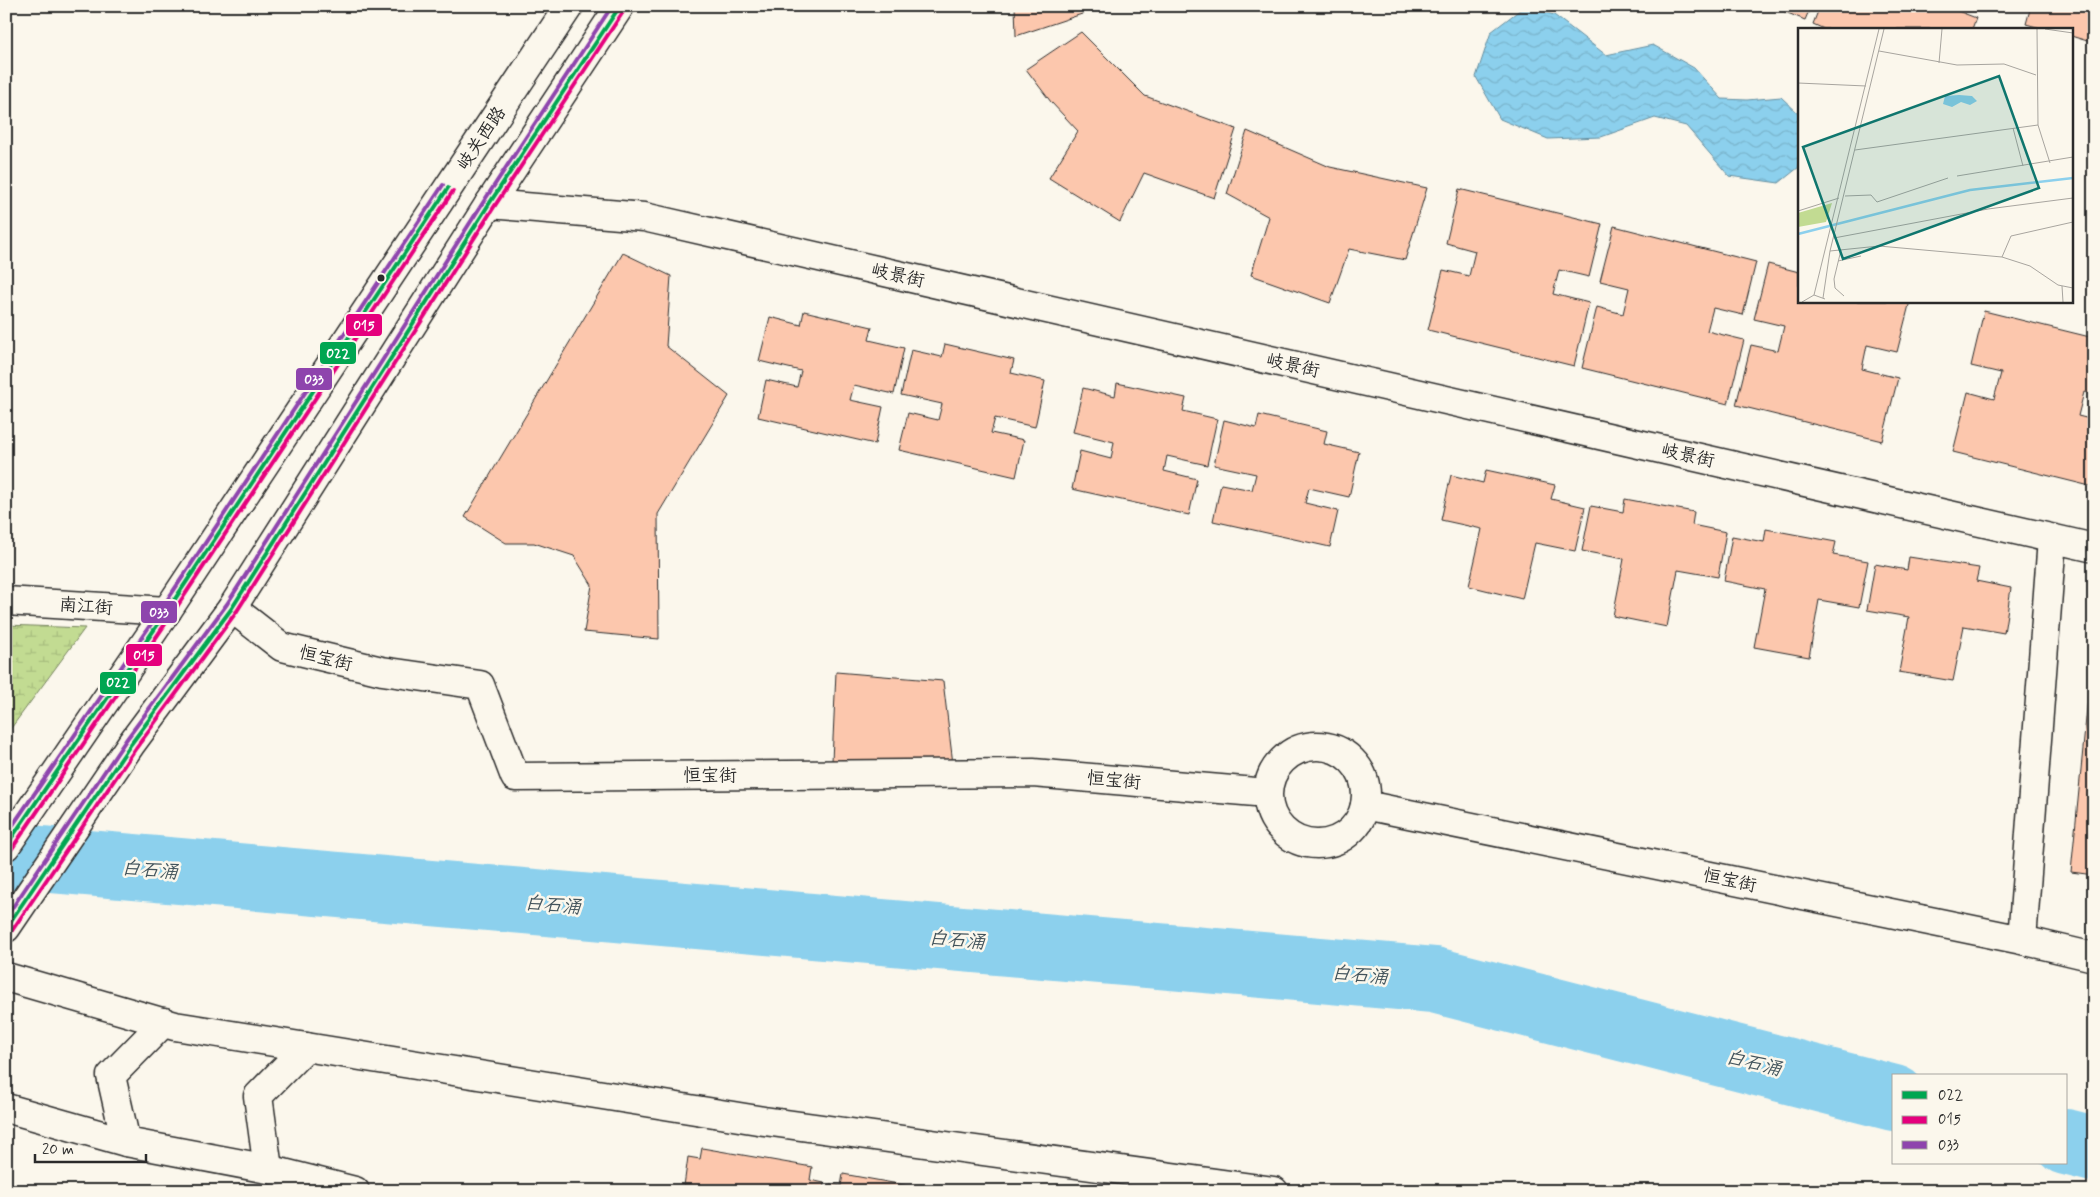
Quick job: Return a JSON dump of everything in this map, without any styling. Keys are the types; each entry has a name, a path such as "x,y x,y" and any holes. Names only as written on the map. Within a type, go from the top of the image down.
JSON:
{"street":[{"name":"岐关西路","path":"6,846 570,6"},
{"path":"6,928 131,744 232,608 489,204 620,6"},
{"name":"岐景街","path":"489,204 644,217 2094,548"},
{"path":"2022,940 2052,539"},
{"name":"南江街","path":"6,600 166,610"},
{"name":"恒宝街","path":"232,608 282,647 382,672 480,685 515,777 1033,773 1267,793"},
{"path":"1323,746 1338,751 1352,760 1361,774 1366,789 1366,805 1360,820 1349,833 1335,842 1319,845 1303,843 1288,835 1276,824 1269,809 1267,793 1270,777 1279,763 1291,753 1307,747 1323,746"},
{"name":"恒宝街","path":"1366,805 2022,940 2094,957"},
{"path":"6,977 164,1022 306,1047 764,1121 1274,1191"},
{"path":"126,1142 111,1076 164,1022"},
{"path":"268,1169 258,1096 306,1047"},
{"path":"6,1108 126,1142 268,1169 355,1191"}],"green space":[{"path":"6,625 85,628 6,735"}],"water":[{"path":"1525,6 1554,15 1606,55 1653,45 1694,68 1722,99 1747,100 1781,97 1798,113 1798,168 1779,183 1729,176 1686,126 1655,118 1601,137 1548,139 1500,119 1476,77 1491,32"}],"building":[{"path":"1015,6 1083,6 1082,14 1016,36"},
{"path":"1770,6 1811,6 1805,20"},
{"path":"1820,6 1945,6 1976,18 1972,28 1822,28 1813,24"},
{"path":"2031,6 2094,6 2094,43 2072,36 2072,28 2040,28 2026,24"},
{"path":"1081,32 1145,96 1236,129 1214,198 1144,173 1120,222 1049,178 1078,131 1051,102 1026,69"},
{"path":"1247,131 1330,167 1427,188 1405,260 1349,249 1330,303 1251,275 1269,217 1227,194"},
{"path":"1459,189 1602,224 1589,277 1559,270 1553,294 1589,303 1574,366 1428,330 1443,270 1469,276 1475,251 1446,243"},
{"path":"1614,226 1756,262 1743,315 1713,308 1707,331 1744,340 1728,404 1582,368 1597,307 1623,314 1629,288 1600,281"},
{"path":"623,253 671,276 666,346 729,396 658,514 659,639 584,632 592,585 574,556 534,543 506,543 465,517"},
{"path":"1768,264 1798,272 1798,302 1910,302 1897,352 1867,345 1862,369 1898,378 1882,441 1736,405 1751,345 1778,351 1784,326 1754,319"},
{"path":"804,311 872,327 869,340 904,348 894,394 854,385 850,400 883,407 875,444 758,417 766,380 797,387 801,371 759,361 770,317 801,325"},
{"path":"1984,311 2094,338 2094,395 2084,392 2078,416 2094,420 2094,487 1953,452 1968,392 1994,399 2001,373 1971,366"},
{"path":"945,344 1014,360 1011,373 1045,381 1035,427 995,418 991,433 1024,440 1016,477 899,450 908,413 938,420 942,404 901,395 911,350 942,357"},
{"path":"1117,383 1186,398 1183,411 1217,419 1207,465 1167,456 1164,471 1197,479 1189,515 1072,489 1080,451 1111,459 1114,442 1073,432 1083,388 1115,396"},
{"path":"1259,415 1327,431 1324,444 1359,452 1349,497 1309,488 1305,503 1338,511 1330,547 1213,521 1221,484 1252,490 1256,474 1214,465 1224,420 1256,428"},
{"path":"1486,470 1555,485 1551,499 1585,507 1575,551 1535,543 1522,599 1469,586 1482,529 1441,520 1451,475 1483,483"},
{"path":"1625,499 1694,512 1692,525 1726,532 1718,577 1678,570 1667,627 1613,616 1624,559 1582,551 1591,506 1623,512"},
{"path":"1766,529 1836,542 1833,555 1868,561 1859,607 1819,600 1809,657 1754,647 1765,589 1724,581 1732,536 1764,542"},
{"path":"1909,557 1979,568 1976,581 2011,588 2004,633 1964,626 1953,681 1899,672 1909,617 1867,610 1875,564 1907,570"},
{"path":"2094,636 2094,875 2071,872"},
{"path":"836,672 943,681 953,764 832,761"},
{"path":"702,1148 812,1167 810,1180 824,1183 823,1191 710,1191 684,1186 688,1157 700,1159"},
{"path":"843,1174 937,1191 829,1191 830,1184 841,1186"}],"waterway":[{"name":"白石涌","path":"6,856 1434,980 1892,1097"},
{"name":"白石涌","path":"2068,1142 2094,1149"}],"transit line":[{"name":"033","path":"6,917 126,740 227,604 484,201 612,6"},
{"name":"022","path":"6,928 131,744 232,608 489,204 620,6"},
{"name":"015","path":"11,932 136,748 237,611 494,207 625,9"},
{"name":"033","path":"6,835 162,608 443,185"},
{"name":"022","path":"6,846 167,611 448,188"},
{"name":"015","path":"11,850 172,614 453,191"}]}
